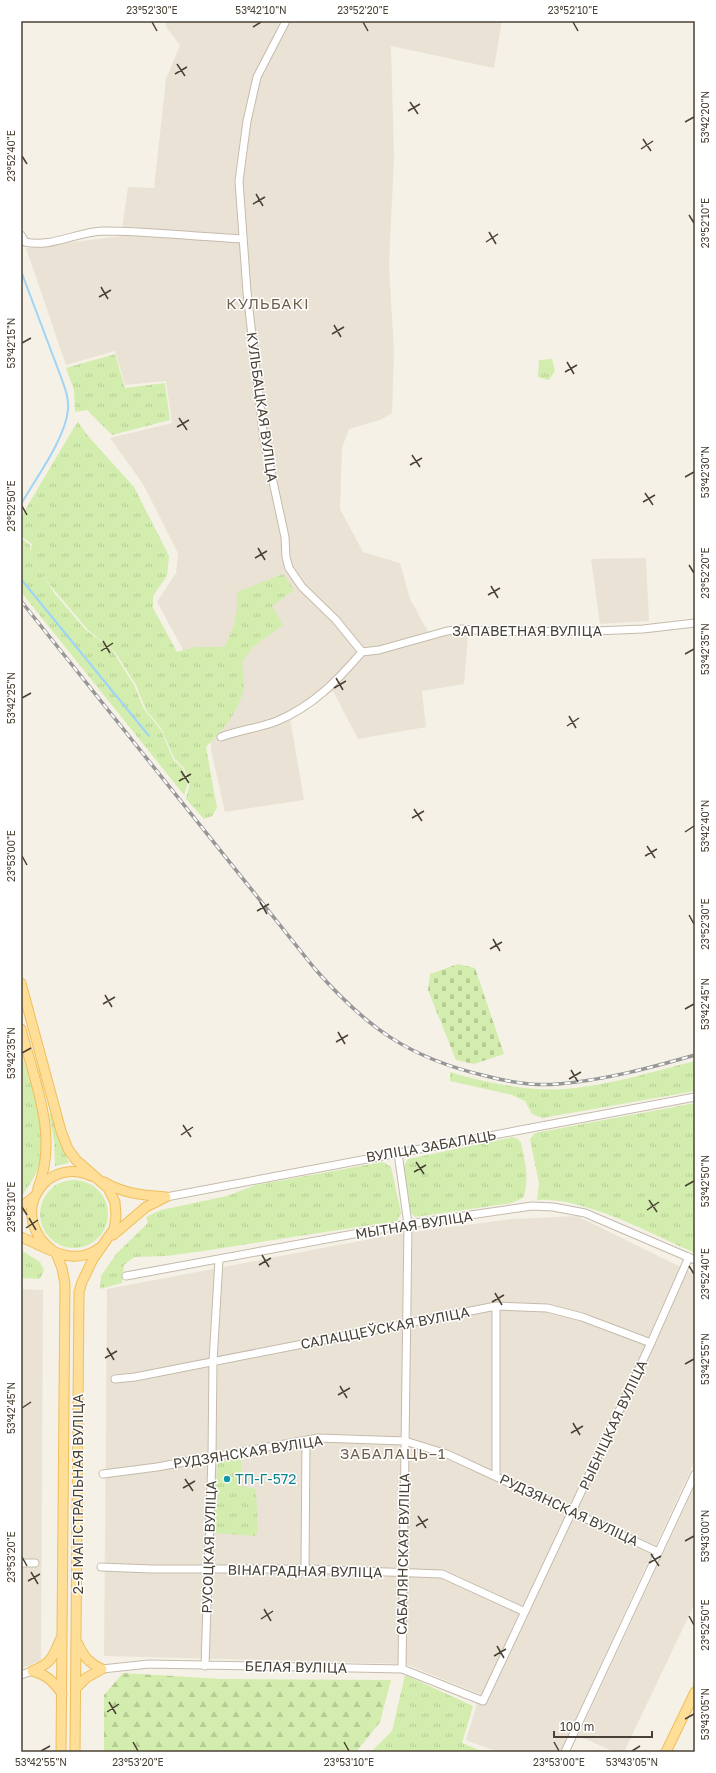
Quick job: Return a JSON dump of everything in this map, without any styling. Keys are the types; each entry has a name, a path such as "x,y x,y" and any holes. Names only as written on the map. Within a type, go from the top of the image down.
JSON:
{"main road":[{"path":"21,983 61,1131 76,1160 108,1188 114,1202 116,1209 114,1229 105,1243"},
{"path":"21,1029 46,1131 47,1151 44,1168 31,1209 32,1223 36,1235 45,1246 56,1253"},
{"path":"21,1207 35,1196 42,1186 51,1178 62,1173 74,1172 86,1173 115,1188 128,1192 166,1197"},
{"path":"21,1237 56,1253 72,1257 88,1255 97,1250 122,1226 146,1207 166,1197"},
{"name":"2-Я МАГІСТРАЛЬНАЯ ВУЛІЦА","path":"75,1752 79,1292 93,1259 105,1243"},
{"name":"2-Я МАГІСТРАЛЬНАЯ ВУЛІЦА","path":"56,1253 62,1268 65,1284 61,1752"},
{"path":"32,1671 45,1666 50,1661 56,1652 62,1632"},
{"path":"77,1642 86,1659 91,1664 102,1669"},
{"path":"76,1688 86,1678 102,1669"},
{"path":"32,1671 41,1673 56,1684 62,1694"},
{"path":"666,1752 695,1692"}],"street":[{"name":"КУЛЬБАЦКАЯ ВУЛІЦА","path":"286,21 257,77 247,121 239,181 246,292 264,440 289,568 302,587 336,620 362,652"},
{"path":"21,235 25,242 38,245 77,235 102,231 243,239"},
{"name":"ЗАПАВЕТНАЯ ВУЛІЦА","path":"362,652 379,650 447,631 462,629 495,632 596,631 644,629 695,623"},
{"path":"221,738 276,721 302,709 332,686 362,652"},
{"name":"ВУЛІЦА ЗАБАЛАЦЬ","path":"166,1197 695,1097"},
{"name":"САБАЛЯНСКАЯ ВУЛІЦА","path":"398,1153 408,1224 402,1669"},
{"name":"МЫТНАЯ ВУЛІЦА","path":"126,1276 408,1224 532,1206 553,1207 585,1213 692,1258"},
{"name":"РЫБНІЦКАЯ ВУЛІЦА","path":"483,1701 692,1258"},
{"name":"РУСОЦКАЯ ВУЛІЦА","path":"205,1666 212,1456 213,1362 219,1260"},
{"path":"496,1306 496,1476"},
{"name":"САЛАЦЦЕЎСКАЯ ВУЛІЦА","path":"115,1379 135,1377 407,1325 496,1306 547,1308 582,1317 651,1343"},
{"name":"РУДЗЯНСКАЯ ВУЛІЦА","path":"103,1474 157,1467 212,1456 324,1438 405,1441 447,1454 658,1552"},
{"path":"305,1569 306,1441"},
{"path":"565,1752 695,1474"},
{"path":"21,1563 35,1563"},
{"name":"ВІНАГРАДНАЯ ВУЛІЦА","path":"101,1567 152,1569 305,1569 442,1574 525,1612"},
{"name":"БЕЛАЯ ВУЛІЦА","path":"102,1669 149,1664 402,1669 483,1701"},
{"path":"21,1675 32,1671"}],"shaded area":[{"path":"166,21 502,21 494,68 391,46 394,158 389,265 394,351 392,413 380,420 349,429 342,448 340,509 363,552 400,563 410,599 432,639 453,634 468,634 464,684 422,691 426,727 358,739 333,691 290,718 304,800 225,812 211,750 210,719 181,646 157,602 176,573 178,553 143,484 110,438 172,423 166,381 125,385 115,351 66,365 26,248 121,236 128,187 154,188 166,79 180,45 166,27"},
{"path":"646,558 649,621 600,624 591,559"},
{"name":"ЗАБАЛАЦЬ–1","path":"577,1216 695,1274 695,1461 560,1752 498,1752 466,1740 480,1694 405,1664 104,1656 107,1289 397,1234 512,1219"},
{"path":"21,1289 43,1290 41,1660 21,1669"},
{"path":"695,1485 695,1603 624,1752 615,1752 578,1736"}],"green space":[{"path":"115,354 125,388 165,383 170,420 112,435 87,410 75,412 74,390 66,368"},
{"path":"552,359 555,371 549,380 538,377 539,360"},
{"path":"78,422 88,436 134,487 169,556 167,576 153,596 153,608 177,652 196,647 224,647 231,634 235,621 237,592 283,574 294,590 272,606 283,625 253,647 242,662 244,687 242,696 230,720 206,747 217,808 212,816 204,819 186,799 190,783 184,768 174,758 161,728 146,710 136,685 115,652 88,630 49,584 31,558 55,594 85,629 112,650 134,685 144,709 161,730 173,759 183,769 188,783 184,795 21,592 21,538 30,545 31,552 32,544 21,536 21,517"},
{"path":"458,964 475,968 504,1054 474,1064 456,1060 428,990 430,974"},
{"path":"21,1052 38,1111 42,1142 41,1157 37,1171 21,1197"},
{"path":"695,1061 695,1091 542,1118 532,1114 525,1101 512,1095 450,1081 450,1072 496,1084 544,1089 576,1088 621,1080"},
{"path":"695,1103 695,1253 618,1218 596,1210 576,1204 537,1200 539,1183 530,1139 535,1133"},
{"path":"51,1113 59,1139 69,1163 55,1166 54,1141 49,1114"},
{"path":"513,1137 518,1139 521,1143 525,1164 526,1184 523,1198 511,1203 415,1217 411,1213 404,1166 408,1159"},
{"path":"383,1162 391,1167 401,1213 397,1221 203,1251 166,1256 134,1257 124,1265 122,1283 100,1289 101,1276 117,1253 148,1223 146,1217 161,1210 227,1196 256,1185"},
{"path":"74,1180 87,1182 98,1190 106,1201 108,1214 106,1227 98,1238 87,1246 74,1248 61,1246 50,1238 42,1227 40,1214 42,1201 50,1190 61,1182"},
{"path":"21,1250 40,1262 44,1270 40,1279 21,1278"},
{"path":"241,1458 241,1486 256,1489 258,1531 255,1536 214,1533 217,1467 219,1462"},
{"path":"123,1673 223,1679 391,1680 380,1722 356,1752 104,1752 104,1695"},
{"path":"405,1675 473,1706 462,1743 484,1752 371,1752 392,1731"}],"waterway":[{"path":"21,271 64,385 68,406 66,421 56,446 21,504"},
{"path":"21,579 149,736"}],"railway":[{"path":"21,601 315,969 353,1008 391,1038 412,1050 459,1069 504,1080 531,1084 558,1084 593,1080 644,1069 695,1055"}],"place":[{"name":"ТП-Г-572","path":"227,1479"}],"district":[{"name":"КУЛЬБАКІ","path":"268,304"},
{"name":"ЗАБАЛАЦЬ–1","path":"393,1454"}]}
